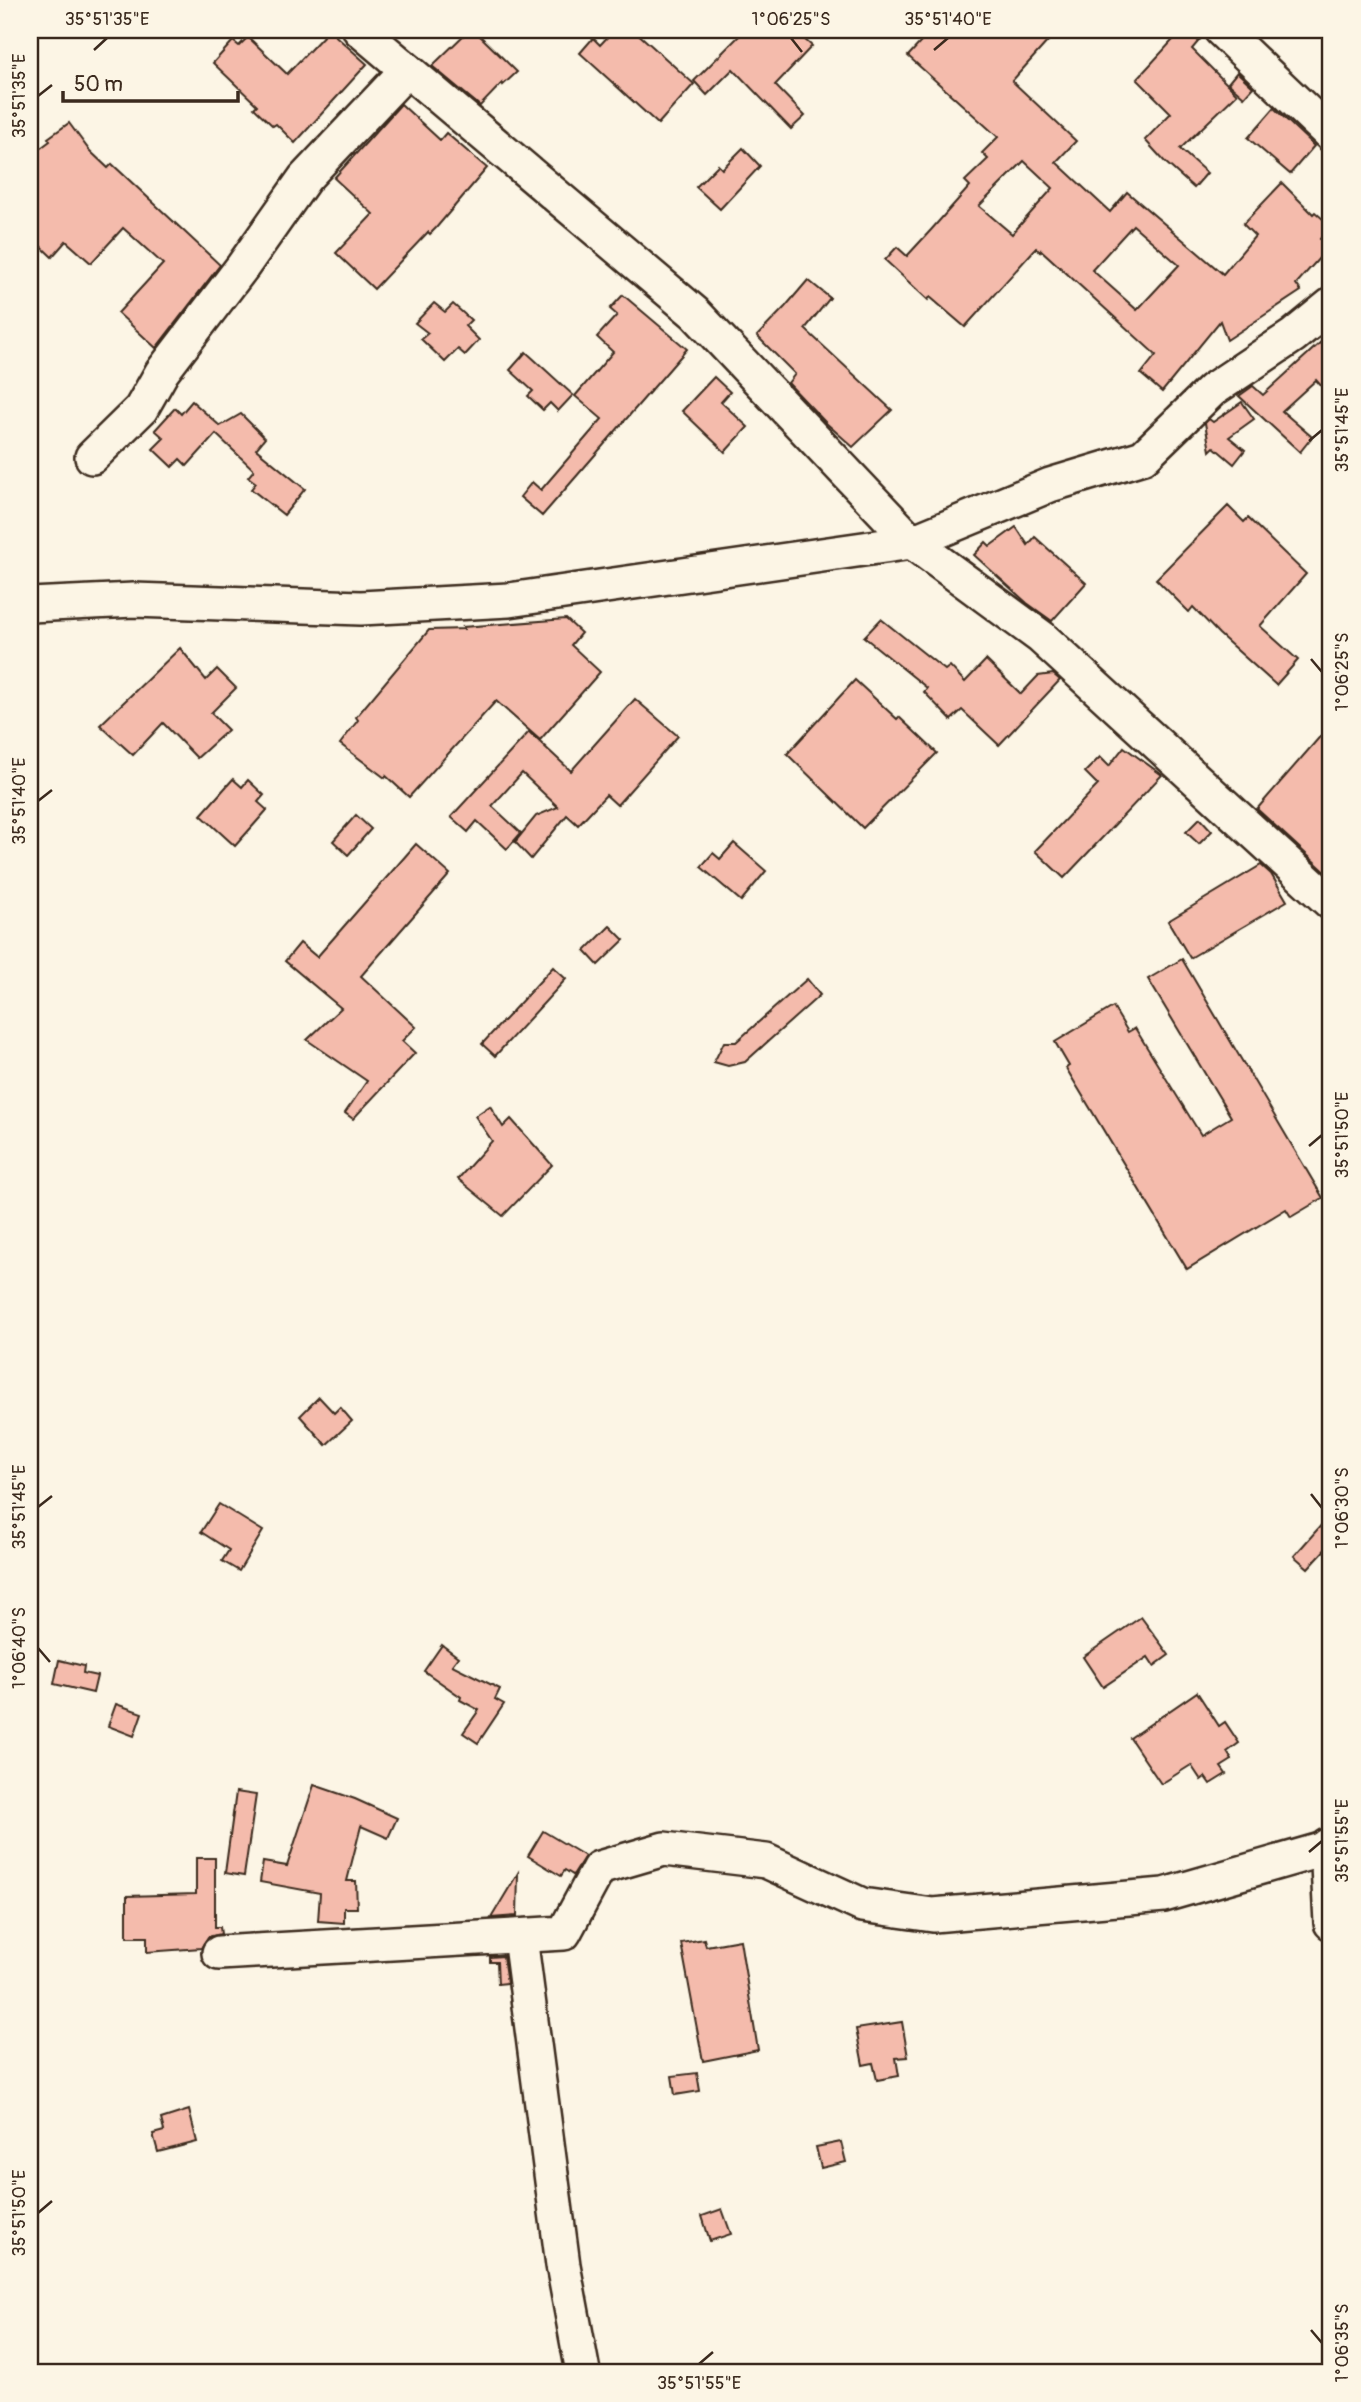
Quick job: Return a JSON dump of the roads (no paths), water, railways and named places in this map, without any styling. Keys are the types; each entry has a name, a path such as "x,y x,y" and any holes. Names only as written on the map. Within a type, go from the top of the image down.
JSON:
{"street":[{"path":"360,30 695,313 912,542 1041,637 1331,903"},
{"path":"1221,30 1331,135"},
{"path":"92,457 141,409 162,372 243,266 305,178 407,70"},
{"path":"30,606 134,600 361,608 509,600 912,542 1050,485 1143,457 1212,390 1293,336 1331,305"},
{"path":"219,1954 564,1933 599,1868 664,1849 766,1861 862,1905 933,1915 1164,1895 1329,1847 1331,1923"},
{"path":"520,1937 563,2265 583,2372"}]}
